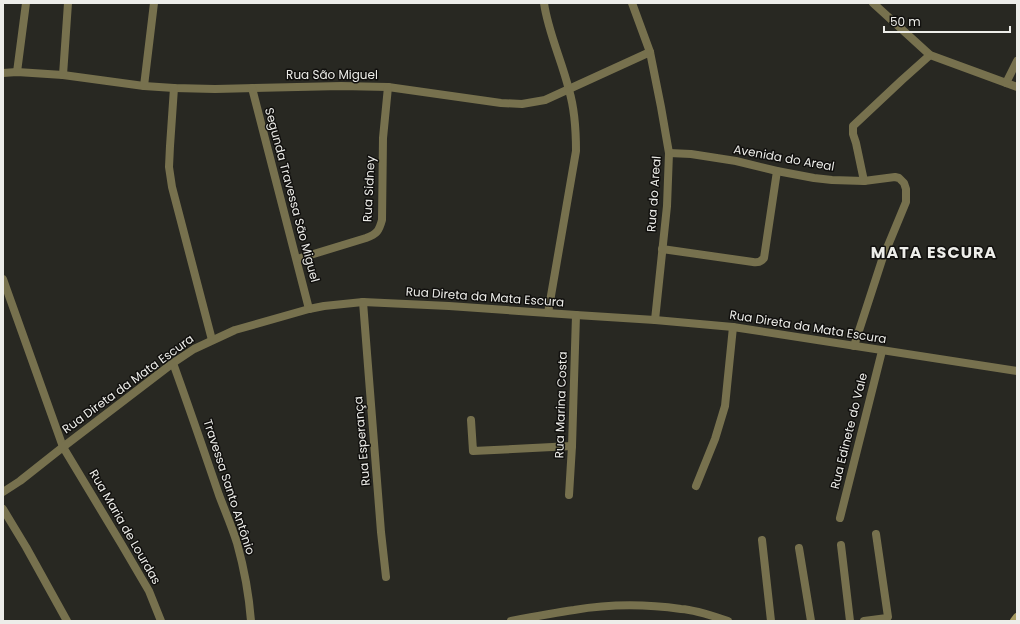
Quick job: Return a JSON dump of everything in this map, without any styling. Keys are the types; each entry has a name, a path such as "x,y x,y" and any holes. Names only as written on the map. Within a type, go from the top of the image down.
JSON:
{"main road":[{"path":"1014,621 1017,617"}],"street":[{"path":"17,72 26,3"},
{"path":"63,75 68,3"},
{"path":"144,86 154,3"},
{"path":"544,3 574,108 576,130 576,151 548,313"},
{"name":"Rua do Areal","path":"632,3 650,52 669,153 667,206 654,320"},
{"path":"876,4 930,55 1017,88"},
{"name":"Rua São Miguel","path":"3,73 17,72 63,75 144,86 174,88 341,86 388,87 501,103 522,104 545,100 650,52"},
{"path":"864,181 853,134 853,126 930,55"},
{"path":"1006,83 1017,61"},
{"name":"Rua Sidney","path":"297,259 366,238 374,235 380,228 382,220 384,138 388,87"},
{"path":"174,88 169,167 172,187 212,340"},
{"name":"Segunda Travessa São Miguel","path":"252,88 309,309"},
{"name":"Avenida do Areal","path":"669,153 691,154 736,161 814,178 864,181 895,177 899,178 904,183 906,189 906,202 882,260 854,346"},
{"path":"662,249 753,262 762,261 764,258 777,171"},
{"name":"Rua Maria de Lourdas","path":"3,279 63,446 145,584 161,621"},
{"name":"Rua Direta da Mata Escura","path":"3,492 20,481 63,446 173,363 194,349 235,330 324,306 363,302 449,306 733,327 1017,371"},
{"name":"Rua Esperança","path":"363,302 380,524 386,577"},
{"name":"Rua Marina Costa","path":"569,495 576,315"},
{"path":"696,486 716,439 725,406 733,327"},
{"name":"Rua Edinete do Vale","path":"840,518 882,351"},
{"name":"Travessa Santo Antônio","path":"173,363 237,543 243,569 251,621"},
{"path":"471,420 473,451 572,446"},
{"path":"3,509 67,621"},
{"path":"864,621 887,618 888,615 876,534"},
{"path":"762,540 771,621"},
{"path":"841,545 850,621"},
{"path":"799,548 811,621"},
{"path":"511,621 575,609 616,606 651,606 682,609 710,615 728,621"}],"district":[{"name":"MATA ESCURA","path":"934,252"}]}
